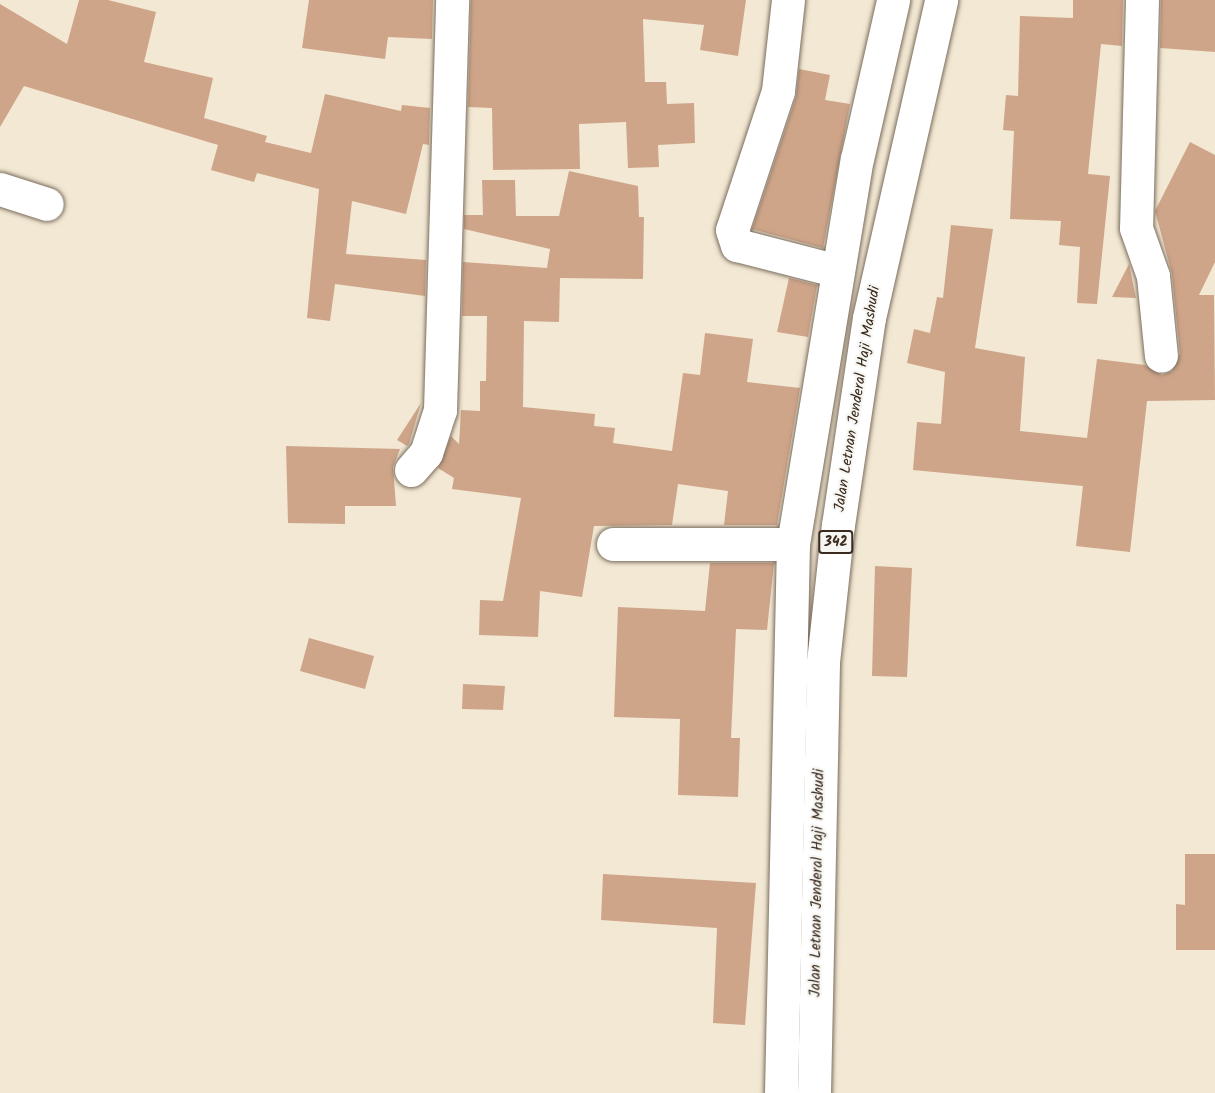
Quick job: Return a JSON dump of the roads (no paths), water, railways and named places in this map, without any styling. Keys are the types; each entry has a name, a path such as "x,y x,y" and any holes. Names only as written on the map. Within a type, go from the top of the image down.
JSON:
{"main road":[{"path":"411,471 426,453 440,410 452,0"},
{"path":"788,0 778,91 732,230 737,245 838,271"},
{"name":"Jalan Letnan Jenderal Haji Mashudi","path":"814,1093 793,1072 793,544 857,159 893,0"},
{"name":"Jalan Letnan Jenderal Haji Mashudi","path":"793,1072 823,662 865,341 907,164 941,0"},
{"path":"1142,0 1136,228 1153,276 1161,356"},
{"path":"857,159 907,164"},
{"path":"0,189 47,204"},
{"path":"613,544 793,544"}]}
